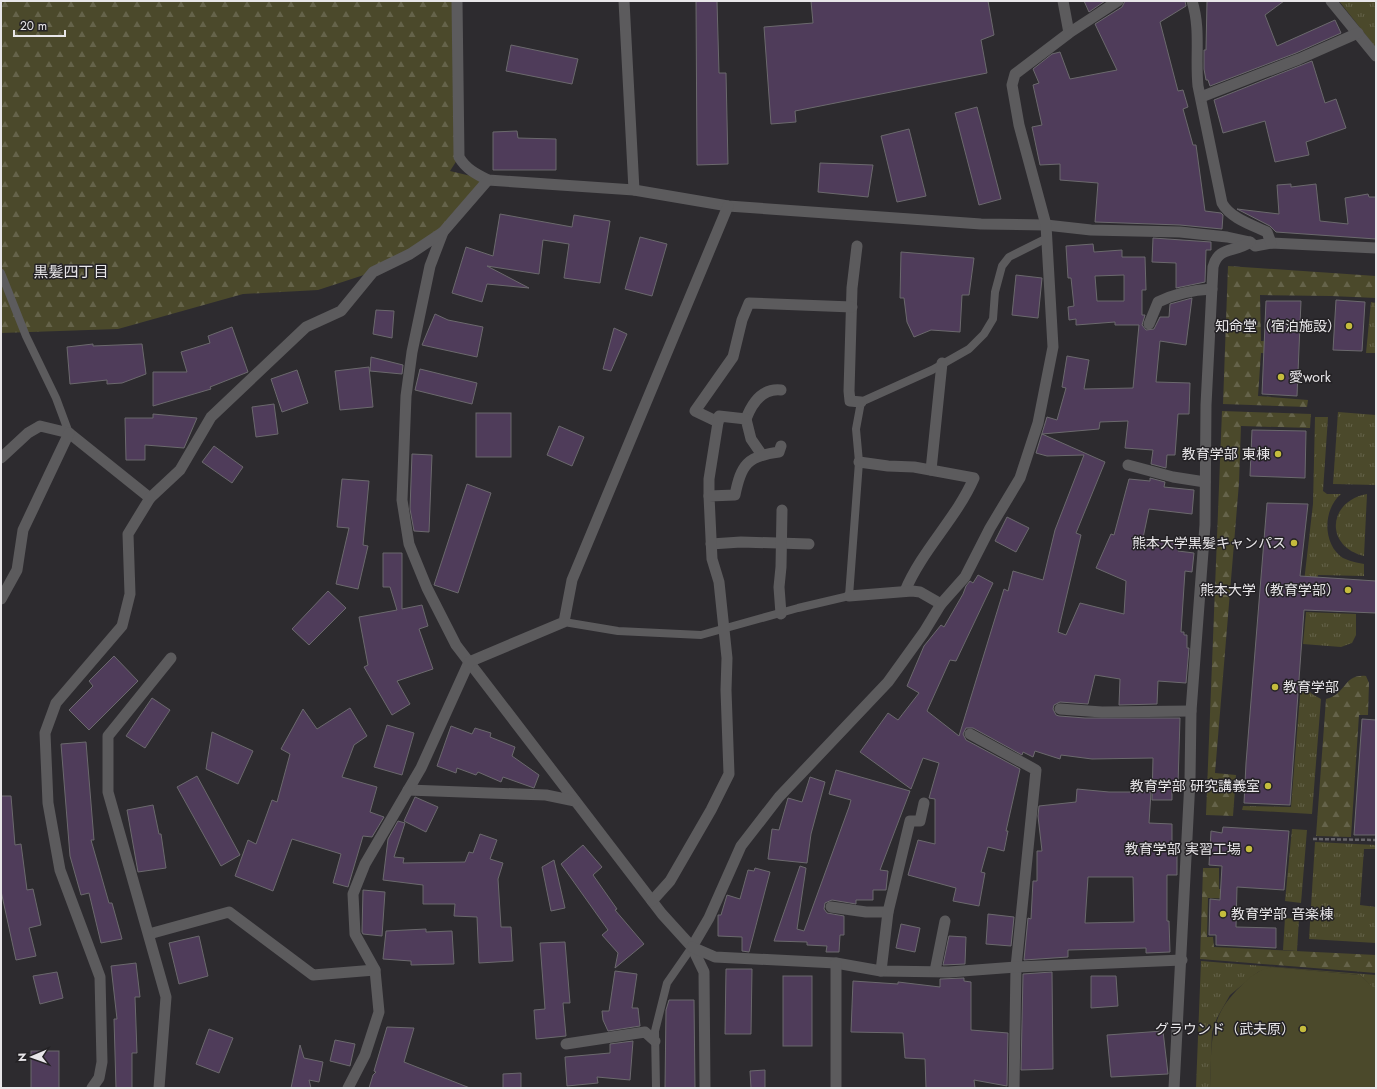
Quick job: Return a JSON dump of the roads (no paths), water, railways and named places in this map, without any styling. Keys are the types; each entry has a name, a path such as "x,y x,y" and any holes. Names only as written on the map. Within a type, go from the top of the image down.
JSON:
{"street":[{"path":"457,1 459,157 464,165 474,174 488,180 634,190 728,206 981,224 1046,225 1091,230 1180,232 1219,236 1250,242 1255,246 1271,243 1376,248"},
{"path":"624,1 634,190"},
{"path":"1063,1 1069,33"},
{"path":"692,947 709,918 741,846 779,797 888,682 924,632 941,604 964,577 990,528 1020,478 1038,423 1052,347 1046,225 1019,125 1012,85 1015,74 1069,33 1118,1"},
{"path":"1192,1 1198,26 1196,68 1222,203 1225,209 1232,214 1267,232 1271,243"},
{"path":"1331,1 1376,56"},
{"path":"1201,97 1299,59 1358,33"},
{"path":"92,1088 99,1078 102,1062 100,977 60,870 48,803 45,733 56,703 122,626 130,594 128,534 150,498 180,470 210,417 306,327 341,311 374,272 410,254 443,232 488,180"},
{"path":"348,1088 365,1055 379,1012 375,970 355,934 353,894 365,864 421,768 469,662 564,622 572,580 728,206"},
{"path":"443,232 430,266 412,352 406,396 402,500 409,544 427,588 456,645 652,901 692,947 704,972 705,1088"},
{"path":"1174,1088 1182,960 1190,780 1191,711 1205,526 1206,405 1212,289 1215,259 1222,253 1245,246 1250,242"},
{"path":"857,246 852,288 850,401 862,402"},
{"path":"1149,324 1158,302 1185,292 1212,289"},
{"path":"718,422 695,411 733,357 742,320 749,303 852,308"},
{"path":"931,470 942,363"},
{"path":"762,455 749,435 748,422 746,419 752,404 759,397 767,392 781,390"},
{"path":"652,901 670,882 711,810 729,774 726,690 727,658 719,582 712,559 710,544 709,479 719,416 746,419"},
{"path":"1,458 28,433 40,426 69,433 150,498"},
{"path":"1,599 17,570 23,530 69,433"},
{"path":"709,496 735,495 744,467 762,455 779,452 781,446"},
{"path":"859,462 888,466 914,467 974,478 960,508 912,575 905,592"},
{"path":"1128,465 1173,478 1205,482"},
{"path":"781,614 779,598 782,510"},
{"path":"710,544 780,542 809,544"},
{"path":"849,596 920,592 941,604"},
{"path":"159,1088 166,998 108,792 108,736 171,658"},
{"path":"1060,709 1102,712 1191,711"},
{"path":"970,734 1036,770 1016,967 1014,1088"},
{"path":"408,790 546,795 575,801"},
{"path":"881,971 888,912 910,821 920,821 924,803"},
{"path":"831,907 866,912 888,912"},
{"path":"149,934 229,912 313,975 375,970"},
{"path":"935,971 945,921"},
{"path":"692,947 715,958 836,963 881,971 935,971 1182,960"},
{"path":"836,963 836,1088"},
{"path":"566,1044 645,1032 655,1041"}],"lane":[{"path":"564,622 618,631 701,635 781,614 798,608 849,596 859,462 856,429 862,402 932,370 969,349 984,334 993,319 995,292 1002,266 1009,257 1047,238"},
{"path":"1,273 26,336 56,398 69,433"},
{"path":"656,1088 654,1031 667,983 692,947"}],"place":[{"name":"知命堂（宿泊施設）","path":"1349,326"},
{"name":"愛work","path":"1281,377"},
{"name":"教育学部 東棟","path":"1278,454"},
{"name":"熊本大学黒髪キャンパス","path":"1294,543"},
{"name":"熊本大学（教育学部）","path":"1348,590"},
{"name":"教育学部","path":"1275,687"},
{"name":"教育学部 研究講義室","path":"1268,786"},
{"name":"教育学部 実習工場","path":"1249,849"},
{"name":"教育学部 音楽棟","path":"1223,914"},
{"name":"グラウンド（武夫原）","path":"1303,1029"}],"district":[{"name":"黒髪四丁目","path":"71,272"}]}
